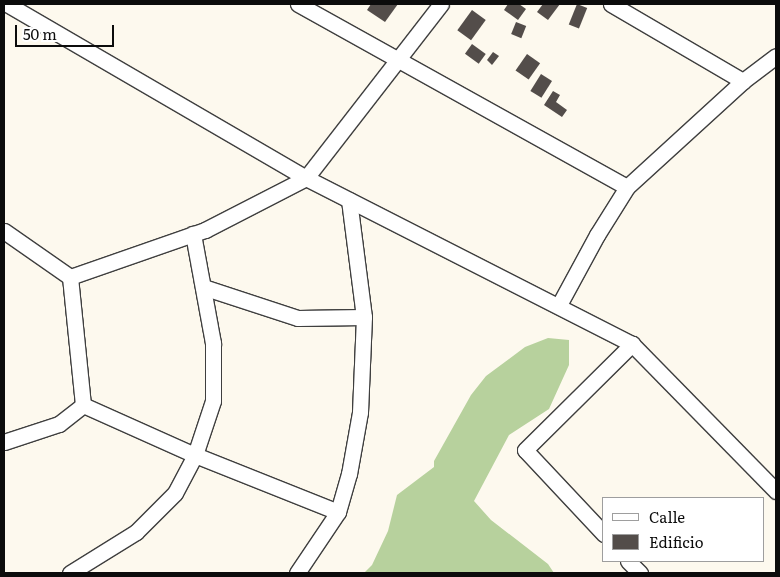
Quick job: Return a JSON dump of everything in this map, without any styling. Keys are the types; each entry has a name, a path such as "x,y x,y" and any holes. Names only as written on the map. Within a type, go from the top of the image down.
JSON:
{"street":[{"path":"7,4 306,178 632,344 776,491"},
{"path":"298,4 627,187"},
{"path":"70,277 192,234 306,178 441,4"},
{"path":"611,4 743,81"},
{"path":"558,305 596,235 627,187 743,81 776,56"},
{"path":"297,573 338,512 350,474 360,412 364,317 349,200"},
{"path":"4,231 70,277 83,405"},
{"path":"70,573 136,532 175,493 195,455 213,401 213,343 192,234"},
{"path":"202,287 298,318 364,317"},
{"path":"602,532 525,450 632,344"},
{"path":"83,405 195,455 338,512"},
{"path":"4,442 59,424 83,405"},
{"path":"629,562 640,573"}],"green space":[{"path":"548,338 569,340 569,365 549,409 509,435 474,501 491,520 548,564 554,573 364,573 372,565 388,531 397,495 434,467 434,461 471,395 486,376 525,347"}],"building":[{"path":"371,4 398,4 385,22 367,10"},
{"path":"508,4 519,4 526,9 518,20 504,10"},
{"path":"543,4 560,4 548,20 537,12"},
{"path":"577,4 587,8 579,29 569,24"},
{"path":"472,10 486,20 471,40 457,30"},
{"path":"516,22 526,26 521,38 511,34"},
{"path":"472,44 486,54 479,64 465,54"},
{"path":"493,52 499,56 492,65 487,60"},
{"path":"527,54 540,63 529,80 516,70"},
{"path":"541,74 552,81 541,98 530,91"},
{"path":"553,91 560,95 556,102 567,110 562,117 544,105"}]}
